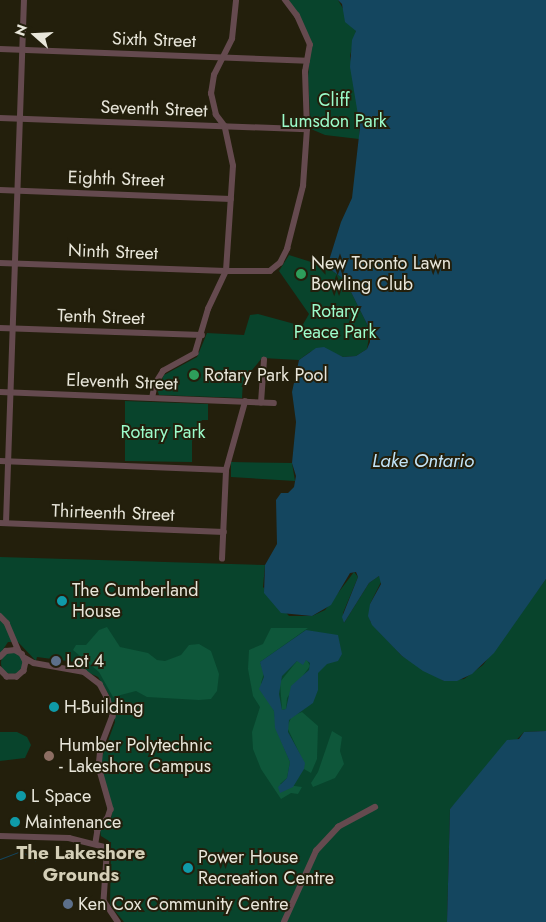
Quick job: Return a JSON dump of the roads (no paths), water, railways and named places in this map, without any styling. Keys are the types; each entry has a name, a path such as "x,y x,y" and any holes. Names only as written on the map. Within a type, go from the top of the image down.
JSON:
{"street":[{"path":"3,523 10,393 24,0"},
{"path":"152,398 160,374 171,365 193,355 202,336 208,309 226,271 233,166 225,127 216,115 211,94 214,75 224,57 234,30 236,0"},
{"name":"Ninth Street","path":"0,263 264,272 277,267 283,259 303,186 307,129 308,38 285,0"},
{"name":"Sixth Street","path":"0,49 307,61"},
{"name":"Seventh Street","path":"0,118 307,129"},
{"name":"Eighth Street","path":"0,190 231,199"},
{"name":"Tenth Street","path":"0,328 202,336"},
{"path":"261,403 264,360"},
{"name":"Eleventh Street","path":"0,392 274,403"},
{"path":"222,559 226,470 245,402"},
{"path":"0,461 226,470"},
{"name":"Thirteenth Street","path":"3,523 224,532"},
{"path":"0,616 7,623 11,638 25,658 34,663 84,672 100,684 108,699 113,716 101,748 99,767 111,809 108,818 98,830 96,843"},
{"path":"0,657 6,651 11,638"},
{"path":"6,651 19,651"},
{"path":"25,658 26,667"},
{"path":"0,670 12,677 21,674 26,667 34,663"},
{"path":"284,922 296,903 316,851 338,827 375,807"},
{"path":"0,836 69,838 96,843 107,851 104,901 118,922"}],"water":[{"name":"Lake Ontario","path":"338,0 546,0 546,579 494,653 472,674 457,681 444,681 423,671 402,656 372,625 368,616 370,604 381,584 379,576 369,583 344,623 342,617 358,577 356,572 350,573 331,605 312,616 281,613 264,593 265,565 277,544 276,500 281,493 288,493 294,487 296,476 292,463 296,422 292,392 299,360 316,348 324,347 343,357 356,356 367,349 370,342 370,330 345,280 327,267 341,222 352,198 360,127 350,67 352,40 356,31 345,22 342,4"},
{"path":"306,630 338,635 342,654 338,661 327,664 318,673 318,690 313,703 289,720 288,732 305,763 304,769 293,787 280,793 278,787 287,778 290,762 275,728 274,711 259,689 264,677 260,662","holes":["306,660 310,663 309,670 291,686 286,709 282,710 279,694 282,676 297,661 303,665"]},
{"path":"546,731 546,922 447,922 450,809 507,740 519,739 524,732"}],"waterway":[{"path":"0,859 21,851 35,860"}],"place":[{"name":"New Toronto Lawn Bowling Club","path":"301,274"},
{"name":"Rotary Park Pool","path":"194,375"},
{"name":"The Cumberland House","path":"62,601"},
{"name":"Lot 4","path":"56,661"},
{"name":"H-Building","path":"54,707"},
{"name":"Humber Polytechnic - Lakeshore Campus","path":"49,756"},
{"name":"L Space","path":"21,796"},
{"name":"Maintenance","path":"15,822"},
{"name":"Power House Recreation Centre","path":"188,868"},
{"name":"Ken Cox Community Centre","path":"68,904"}],"district":[{"name":"The Lakeshore Grounds","path":"81,864"}],"park label":[{"name":"Cliff Lumsdon Park","path":"334,111"},
{"name":"Rotary Peace Park","path":"335,322"},
{"name":"Rotary Park","path":"163,432"}]}
